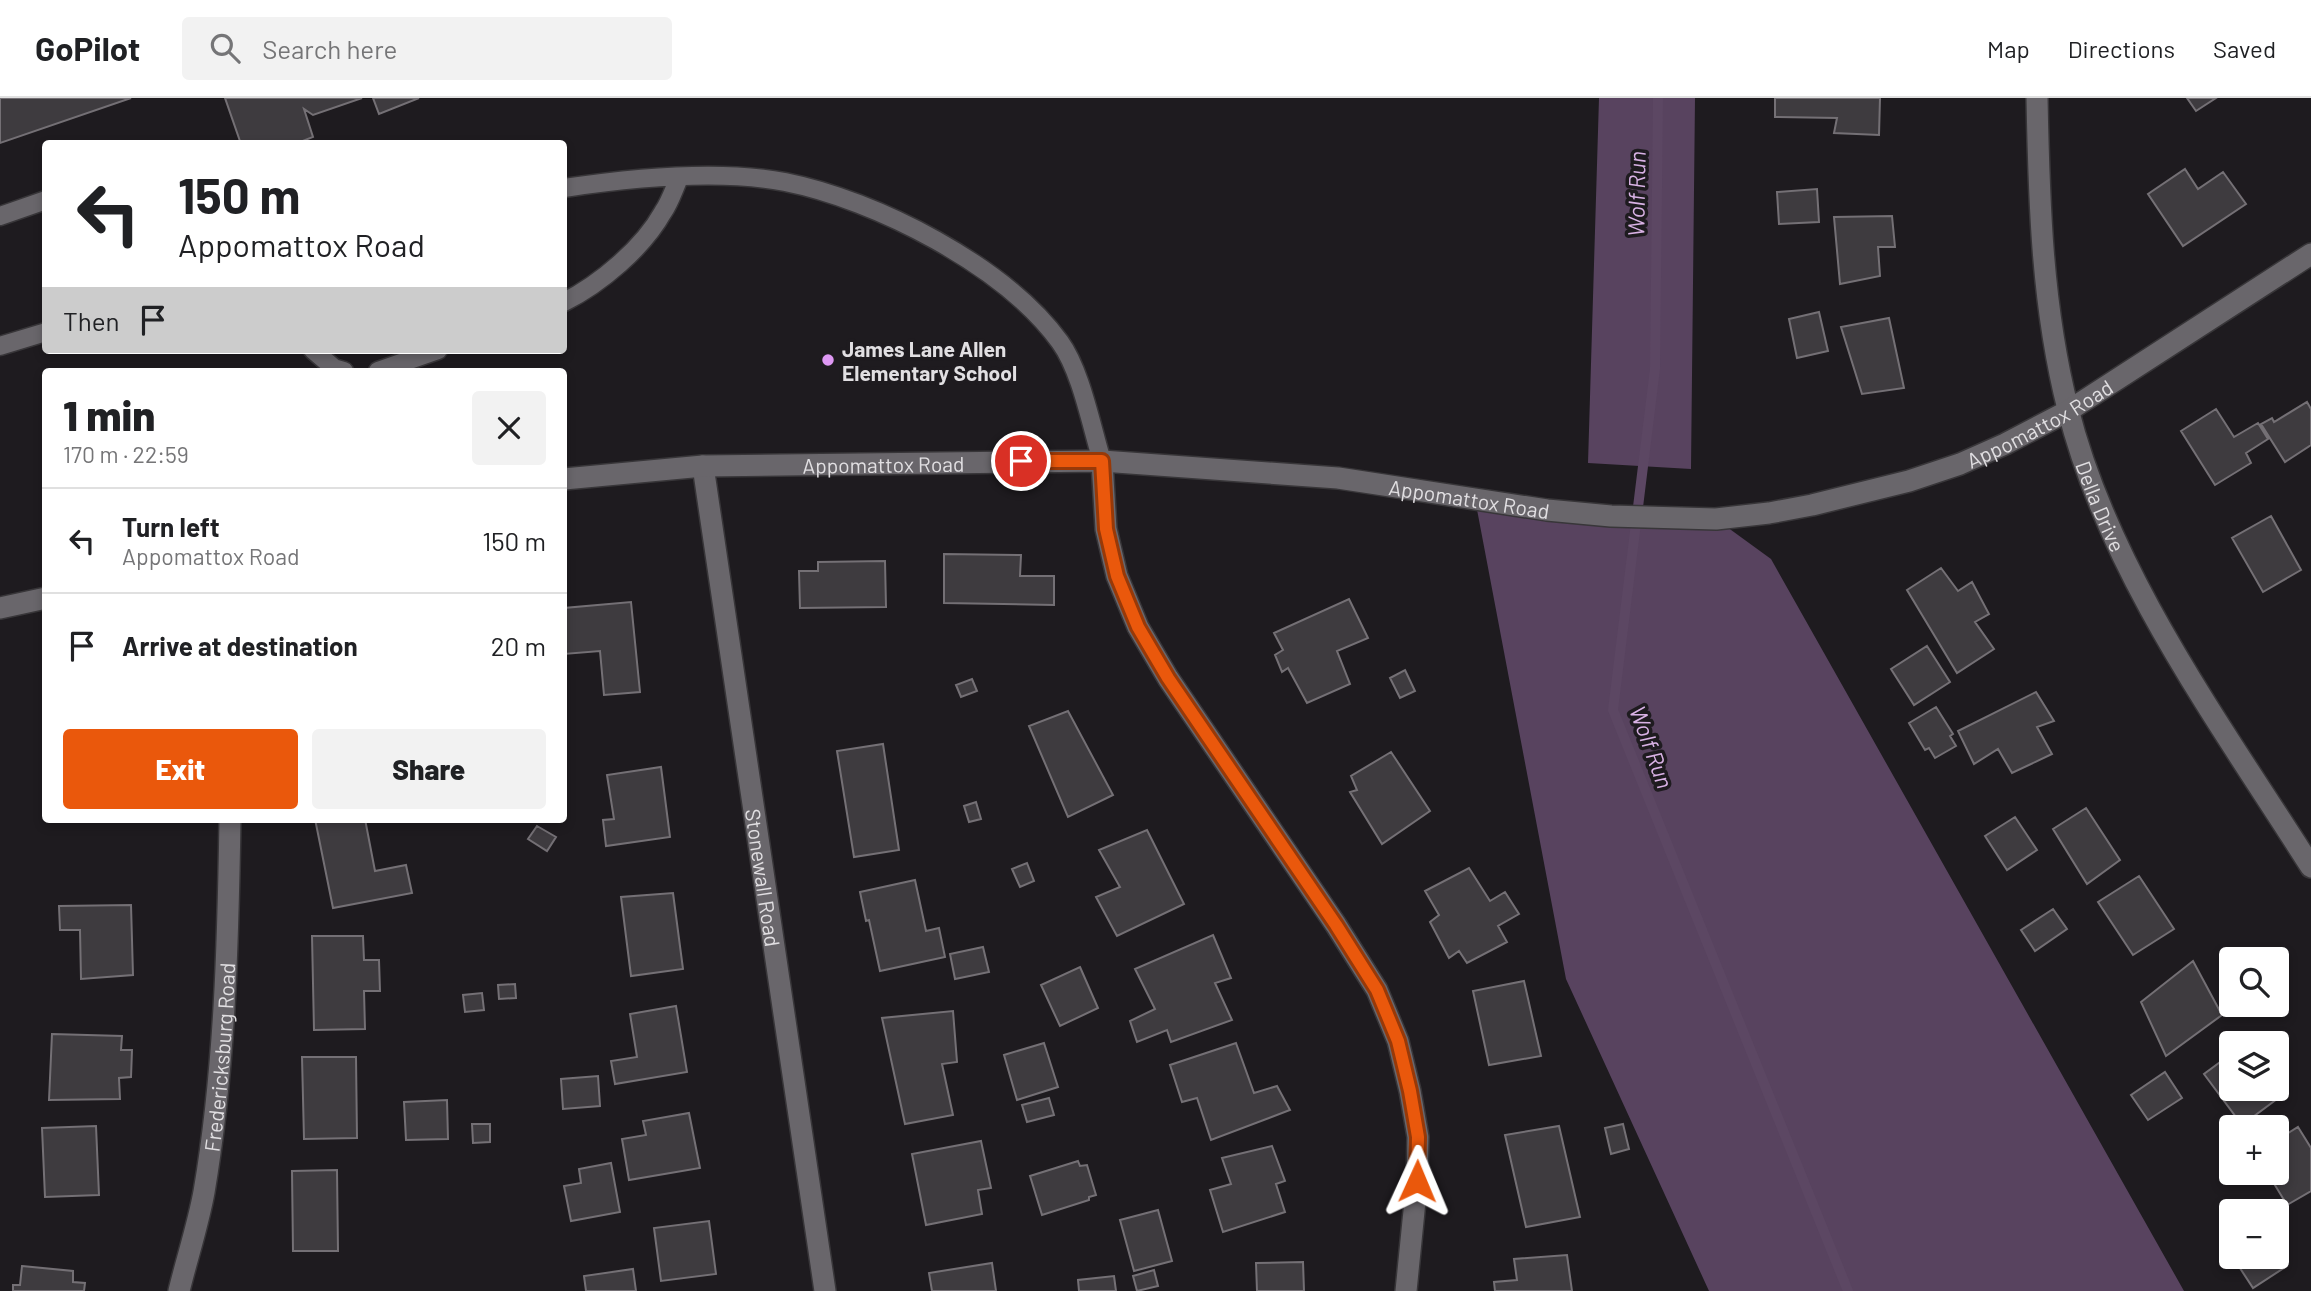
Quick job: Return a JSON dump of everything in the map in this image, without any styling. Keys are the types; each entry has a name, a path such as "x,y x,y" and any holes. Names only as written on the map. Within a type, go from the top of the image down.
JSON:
{"street":[{"name":"Della Drive","path":"2037,98 2039,206 2056,352 2068,411 2093,488 2123,557 2166,638 2311,867"},
{"name":"Appomattox Road","path":"567,479 703,466 1102,461 1338,478 1547,510 1611,516 1716,519 1769,513 1909,481 1960,464 2005,444 2068,411 2311,254"},
{"path":"1102,461 1106,529 1117,576 1138,627 1168,678 1336,925 1377,990 1398,1041 1418,1137 1417,1181 1406,1291"},
{"name":"Stonewall Road","path":"703,466 825,1291"},
{"path":"0,608 42,599"},
{"name":"Fredericksburg Road","path":"179,1291 203,1193 216,1092 227,976 230,823"}],"lane":[{"path":"567,188 679,178 733,177 785,182 842,198 958,253 1020,299 1060,341 1073,364 1102,461"},
{"path":"567,300 601,280 638,245 663,213 679,178"},
{"path":"0,216 42,201"},
{"path":"0,346 42,333"},
{"path":"318,354 334,368"},
{"path":"387,368 427,354"}],"shaded area":[{"path":"1599,98 1695,98 1691,469 1588,463"},
{"path":"1475,499 1716,519 1771,559 2184,1291 1709,1291 1566,979"}],"building":[{"path":"0,98 131,98 0,143"},
{"path":"225,98 362,98 313,115 304,109 313,137 305,140 240,140"},
{"path":"373,98 419,98 379,114"},
{"path":"1775,98 1880,98 1879,135 1834,133 1837,118 1775,117"},
{"path":"2187,98 2216,98 2196,111"},
{"path":"2185,169 2198,189 2223,172 2246,204 2183,246 2148,194"},
{"path":"1817,189 1819,222 1779,224 1777,192"},
{"path":"1892,216 1895,247 1878,247 1880,276 1840,284 1834,217"},
{"path":"1819,312 1828,351 1797,358 1789,319"},
{"path":"1889,318 1904,388 1862,394 1841,327"},
{"path":"2307,402 2311,409 2311,445 2285,462 2261,424 2272,418 2274,422"},
{"path":"2216,409 2234,437 2258,423 2268,439 2246,453 2251,463 2215,485 2181,431"},
{"path":"2271,516 2301,570 2263,592 2232,538"},
{"path":"944,554 1021,555 1020,576 1054,576 1054,605 944,603"},
{"path":"885,561 886,607 800,608 799,571 818,571 818,562"},
{"path":"1941,568 1958,591 1972,582 1989,614 1975,622 1994,649 1957,673 1907,590"},
{"path":"1349,599 1368,638 1337,651 1350,684 1307,703 1288,668 1282,672 1275,655 1283,650 1274,633"},
{"path":"631,602 640,692 604,695 600,651 567,654 567,608"},
{"path":"1927,646 1950,682 1914,705 1891,669"},
{"path":"1405,670 1415,691 1400,698 1390,678"},
{"path":"972,679 977,691 961,697 956,685"},
{"path":"2036,692 2054,721 2037,727 2052,754 2012,773 1998,749 1974,764 1958,731"},
{"path":"1936,707 1953,734 1950,736 1956,746 1935,758 1929,748 1925,750 1909,723"},
{"path":"1068,711 1113,795 1068,817 1029,726"},
{"path":"883,744 899,850 854,857 837,751"},
{"path":"1391,752 1430,811 1382,844 1350,792 1357,790 1351,776"},
{"path":"661,767 670,837 606,846 603,820 614,819 607,775"},
{"path":"976,802 981,819 969,822 964,806"},
{"path":"2086,808 2120,860 2087,884 2053,829"},
{"path":"2015,817 2037,850 2007,870 1985,836"},
{"path":"316,823 366,823 375,871 406,865 412,893 333,908"},
{"path":"537,826 556,837 547,851 528,839"},
{"path":"1147,830 1184,904 1117,936 1096,897 1120,887 1099,850"},
{"path":"1027,863 1034,881 1020,887 1012,869"},
{"path":"1469,868 1490,901 1505,892 1519,914 1498,926 1507,942 1467,963 1459,951 1449,958 1430,922 1439,915 1425,891"},
{"path":"2139,876 2174,929 2133,955 2098,902"},
{"path":"915,880 926,931 939,928 945,957 880,971 860,892"},
{"path":"673,893 683,969 631,976 621,897"},
{"path":"131,905 133,975 81,979 80,930 60,930 59,906"},
{"path":"2053,909 2067,929 2035,951 2021,930"},
{"path":"1213,935 1231,978 1215,983 1232,1020 1171,1042 1167,1030 1137,1042 1130,1021 1155,1009 1135,969"},
{"path":"312,936 363,936 364,960 379,960 380,991 364,991 365,1029 314,1030"},
{"path":"983,947 989,972 955,979 950,954"},
{"path":"2193,961 2219,1009 2219,1017 2166,1056 2141,1002"},
{"path":"1080,967 1098,1008 1060,1026 1041,985"},
{"path":"1524,981 1541,1056 1489,1065 1473,991"},
{"path":"515,984 516,998 499,999 498,985"},
{"path":"482,993 484,1010 465,1012 463,995"},
{"path":"676,1006 687,1072 615,1084 611,1061 637,1057 630,1014"},
{"path":"953,1011 957,1062 942,1064 953,1115 905,1124 882,1018"},
{"path":"52,1034 122,1036 121,1050 132,1050 131,1077 119,1078 120,1099 49,1100"},
{"path":"1044,1043 1058,1087 1017,1100 1004,1055"},
{"path":"1236,1043 1254,1093 1277,1086 1290,1110 1211,1140 1197,1098 1182,1102 1170,1065"},
{"path":"302,1057 356,1057 357,1138 304,1139"},
{"path":"2219,1063 2219,1094 2204,1074"},
{"path":"2165,1072 2182,1098 2148,1120 2131,1095"},
{"path":"598,1076 600,1106 563,1109 561,1079"},
{"path":"1049,1098 1054,1115 1027,1122 1022,1105"},
{"path":"447,1100 448,1139 406,1140 404,1102"},
{"path":"2224,1101 2274,1101 2255,1115 2235,1115"},
{"path":"689,1113 700,1168 629,1180 622,1139 646,1135 643,1121"},
{"path":"472,1124 490,1124 490,1142 473,1143"},
{"path":"1623,1124 1629,1149 1611,1154 1605,1128"},
{"path":"96,1126 99,1195 45,1197 42,1128"},
{"path":"1559,1126 1580,1217 1526,1227 1505,1135"},
{"path":"2298,1127 2311,1148 2311,1191 2289,1204 2289,1199 2283,1199 2275,1185 2289,1185 2289,1133"},
{"path":"981,1141 991,1188 978,1190 982,1214 926,1225 912,1154"},
{"path":"1272,1146 1285,1181 1276,1184 1285,1212 1223,1232 1210,1190 1231,1184 1222,1158"},
{"path":"1078,1161 1080,1166 1087,1165 1096,1195 1089,1197 1089,1200 1042,1215 1030,1176"},
{"path":"611,1163 620,1212 571,1221 564,1186 581,1183 579,1169"},
{"path":"337,1170 338,1251 293,1251 292,1171"},
{"path":"1158,1210 1172,1261 1134,1271 1120,1220"},
{"path":"709,1221 716,1274 661,1281 654,1228"},
{"path":"1567,1255 1572,1291 1495,1291 1494,1282 1517,1280 1514,1259"},
{"path":"1303,1262 1304,1291 1257,1291 1256,1263"},
{"path":"992,1263 996,1291 932,1291 929,1273"},
{"path":"22,1266 73,1271 73,1282 85,1283 84,1291 13,1291 13,1285 20,1285"},
{"path":"633,1269 636,1291 586,1291 584,1276"},
{"path":"2241,1269 2282,1269 2253,1288"},
{"path":"1154,1270 1158,1286 1137,1291 1133,1276"},
{"path":"1114,1276 1116,1291 1079,1291 1078,1280"}],"waterway":[{"name":"Wolf Run","path":"1658,98 1655,369 1613,710 1848,1291"}],"place":[{"name":"James Lane Allen Elementary School","path":"828,360"}],"route":[{"path":"1021,461 1102,461 1106,529 1117,576 1138,627 1168,678 1336,925 1377,990 1398,1041 1410,1091 1418,1137 1417,1181"}]}
